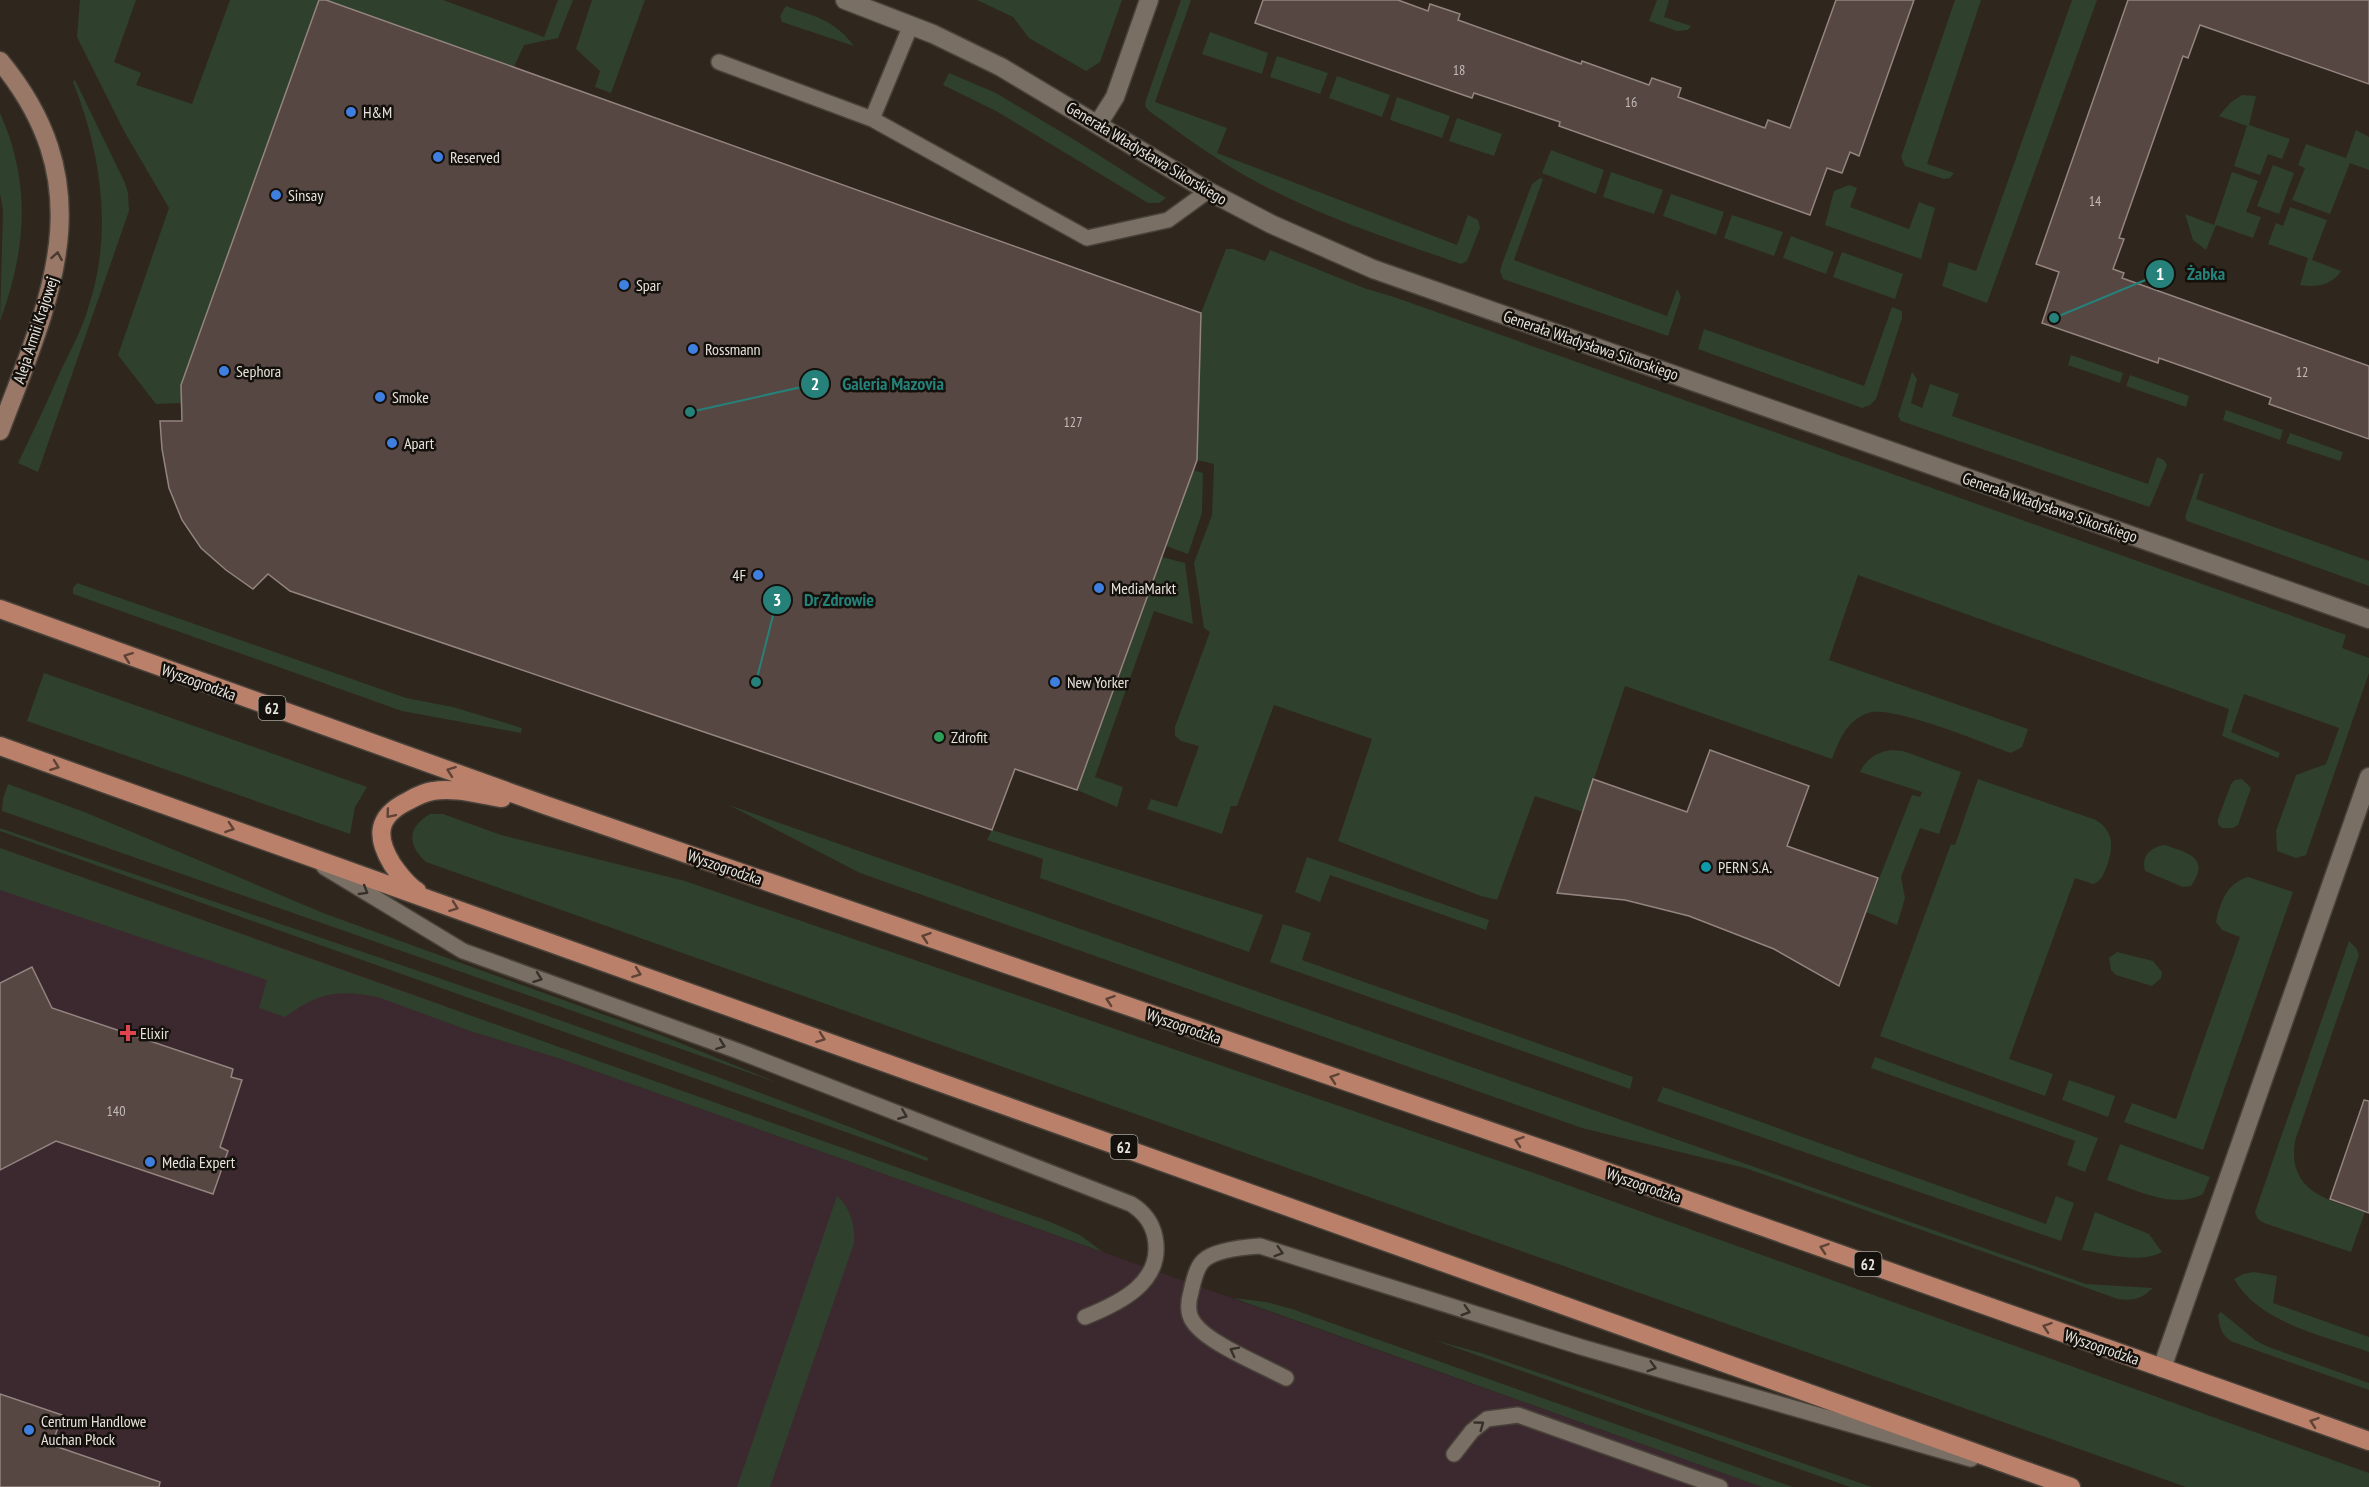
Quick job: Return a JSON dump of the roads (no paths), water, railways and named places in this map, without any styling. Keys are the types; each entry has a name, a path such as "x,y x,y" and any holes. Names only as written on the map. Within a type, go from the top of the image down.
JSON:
{"main road":[{"name":"Wyszogrodzka","path":"0,609 545,805 1574,1160 2369,1441"},
{"name":"62","path":"0,746 296,850 2069,1487"},
{"path":"426,897 413,889 397,872 384,852 381,835 384,819 393,808 434,790 457,791 545,805"}],"street":[{"name":"Generała Władysława Sikorskiego","path":"845,0 911,25 1001,67 1261,219 1373,269 2369,619"},
{"path":"1098,124 1115,97 1149,0"},
{"name":"Aleja Armii Krajowej","path":"0,61 33,108 52,153 58,187 61,228 48,300 0,431"},
{"path":"2162,1368 2369,777"}],"lane":[{"path":"872,119 911,25"},
{"path":"719,62 872,119 1087,238 1168,220 1208,190"},
{"path":"296,850 463,951 738,1051 1131,1204 1147,1216 1151,1224 1156,1245 1154,1263 1139,1287 1125,1299 1085,1317"},
{"path":"1286,1378 1217,1342 1194,1323 1189,1311 1190,1294 1195,1276 1203,1261 1233,1248 1260,1246 1581,1347 2069,1487"},
{"path":"1454,1454 1472,1431 1487,1419 1518,1415 1720,1487"}],"place":[{"name":"H&M","path":"351,112"},
{"name":"Reserved","path":"438,157"},
{"name":"Sinsay","path":"276,195"},
{"name":"Spar","path":"624,285"},
{"name":"Żabka","path":"2054,318"},
{"name":"Rossmann","path":"693,349"},
{"name":"Sephora","path":"224,371"},
{"name":"Smoke","path":"380,397"},
{"name":"Galeria Mazovia","path":"690,412"},
{"name":"Apart","path":"392,443"},
{"name":"4F","path":"758,575"},
{"name":"MediaMarkt","path":"1099,588"},
{"name":"Dr Zdrowie","path":"756,682"},
{"name":"New Yorker","path":"1055,682"},
{"name":"Zdrofit","path":"939,737"},
{"name":"PERN S.A.","path":"1706,867"},
{"name":"Elixir","path":"128,1033"},
{"name":"Media Expert","path":"150,1162"},
{"name":"Centrum Handlowe Auchan Płock","path":"29,1430"}]}
